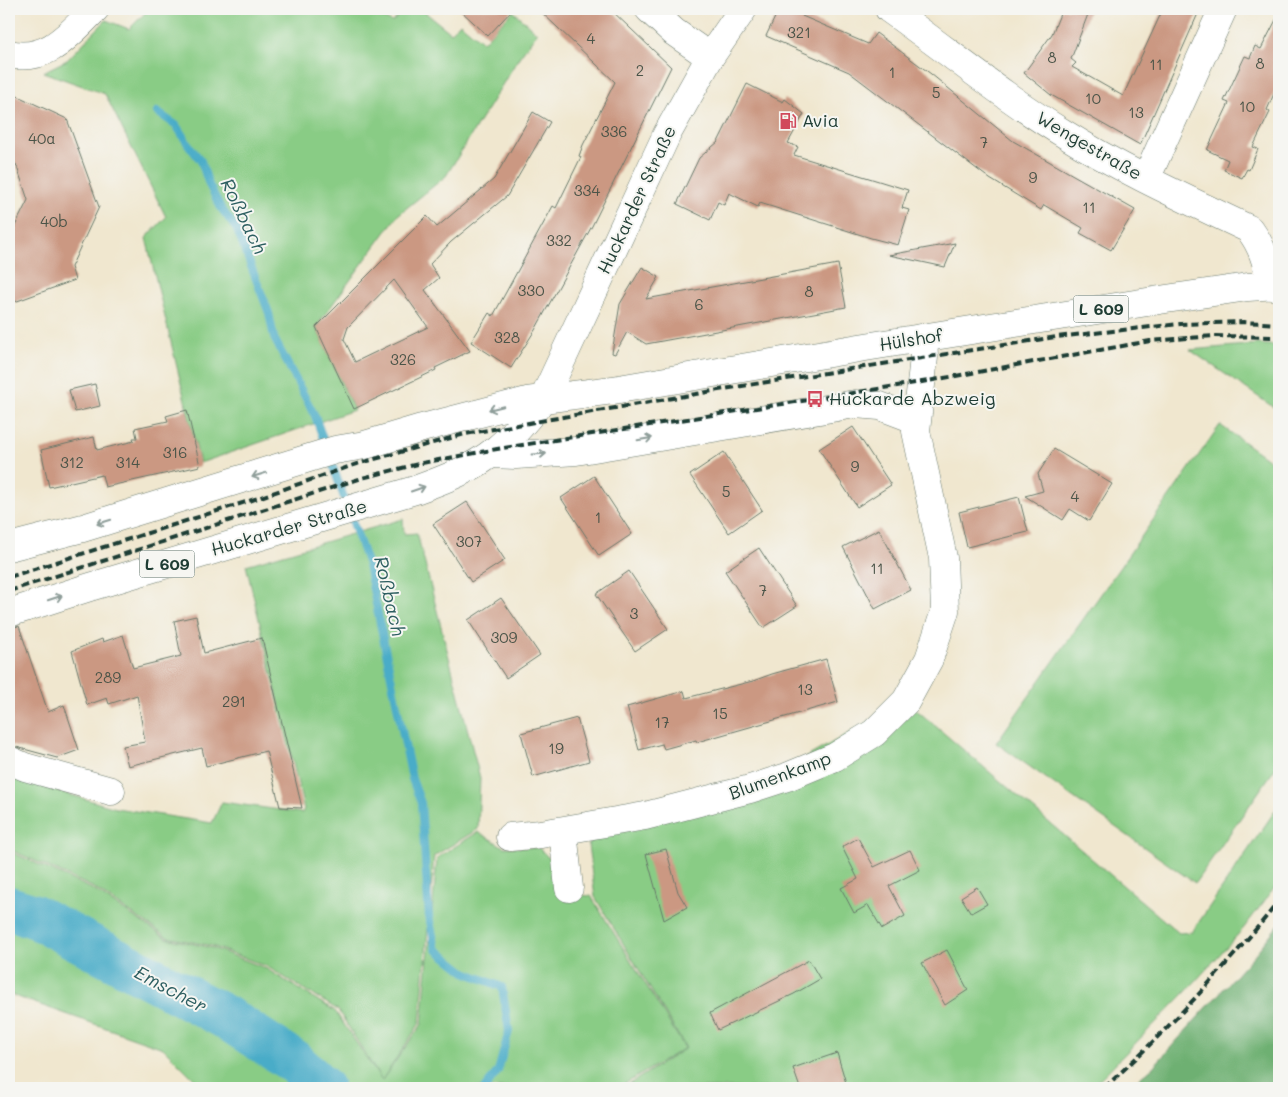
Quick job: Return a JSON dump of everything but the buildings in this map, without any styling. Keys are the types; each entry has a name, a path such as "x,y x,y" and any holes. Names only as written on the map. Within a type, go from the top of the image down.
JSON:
{"main road":[{"path":"9,54 20,57 56,47 95,9"},
{"path":"649,9 674,32 710,57"},
{"name":"Huckarder Straße","path":"9,613 90,587 371,504 444,480 491,454 523,423 544,398 667,134 710,57 742,9"},
{"name":"Wengestraße","path":"889,9 1029,112 1112,162 1249,229 1257,238 1275,285"},
{"path":"1146,178 1224,9"},
{"name":"Hülshof","path":"544,398 613,390 1166,299 1275,285"},
{"name":"Blumenkamp","path":"510,837 563,831 645,816 750,789 787,777 835,757 874,733 906,702 929,659 945,611 943,558 918,442 917,420 924,357 923,338"},
{"name":"L 609","path":"9,547 83,528 306,459 501,407 544,398"},
{"path":"491,454 516,455 576,451 855,404 880,406 917,420"},
{"path":"9,760 25,767 110,791"},
{"path":"563,831 569,888"}],"green space":[{"path":"149,9 364,9 392,22 407,9 421,9 451,33 460,23 483,42 513,11 537,33 520,56 446,176 398,215 316,327 354,410 200,463 146,238 166,217 105,94 43,72 67,60 106,20 129,29"},
{"path":"1258,344 1279,346 1279,411 1190,350"},
{"path":"1220,425 1279,467 1279,763 1195,883 996,743"},
{"path":"403,519 404,534 417,533 480,778 478,829 434,856 420,1023 382,1080 422,1024 437,858 478,832 504,847 539,848 552,861 557,893 591,896 685,1048 618,1088 203,1088 163,1048 9,994 9,851 92,889 166,938 213,948 265,968 335,1011 382,1081 338,1010 266,966 212,946 167,937 92,887 9,849 9,777 116,808 212,823 222,802 302,813 304,809 246,565"},
{"path":"906,701 1179,933 1192,932 1279,805 1279,882 1243,929 1182,996 1102,1077 1088,1088 623,1088 686,1048 595,897 588,845 613,822 750,789"},
{"path":"1279,924 1279,1088 1128,1088 1153,1067 1255,954"}],"waterway":[{"name":"Roßbach","path":"157,112 176,125 201,161 209,185 221,208 237,230 269,313 274,338 315,416 368,565 412,779 421,803 429,917 436,949 465,972 502,987 509,1031 498,1071 485,1088"},
{"name":"Emscher","path":"9,908 34,916 225,1017 293,1061 322,1088"}],"railway":[{"path":"9,577 252,500 357,464 465,434 742,386 1056,337 1180,324 1243,322 1279,324"},
{"path":"9,591 362,478 422,463 497,449 922,382 1150,341 1214,336 1279,337"},
{"path":"1104,1088 1195,998 1279,901"}],"place":[{"name":"Avia","path":"788,121"},
{"name":"Huckarde Abzweig","path":"815,399"}]}
